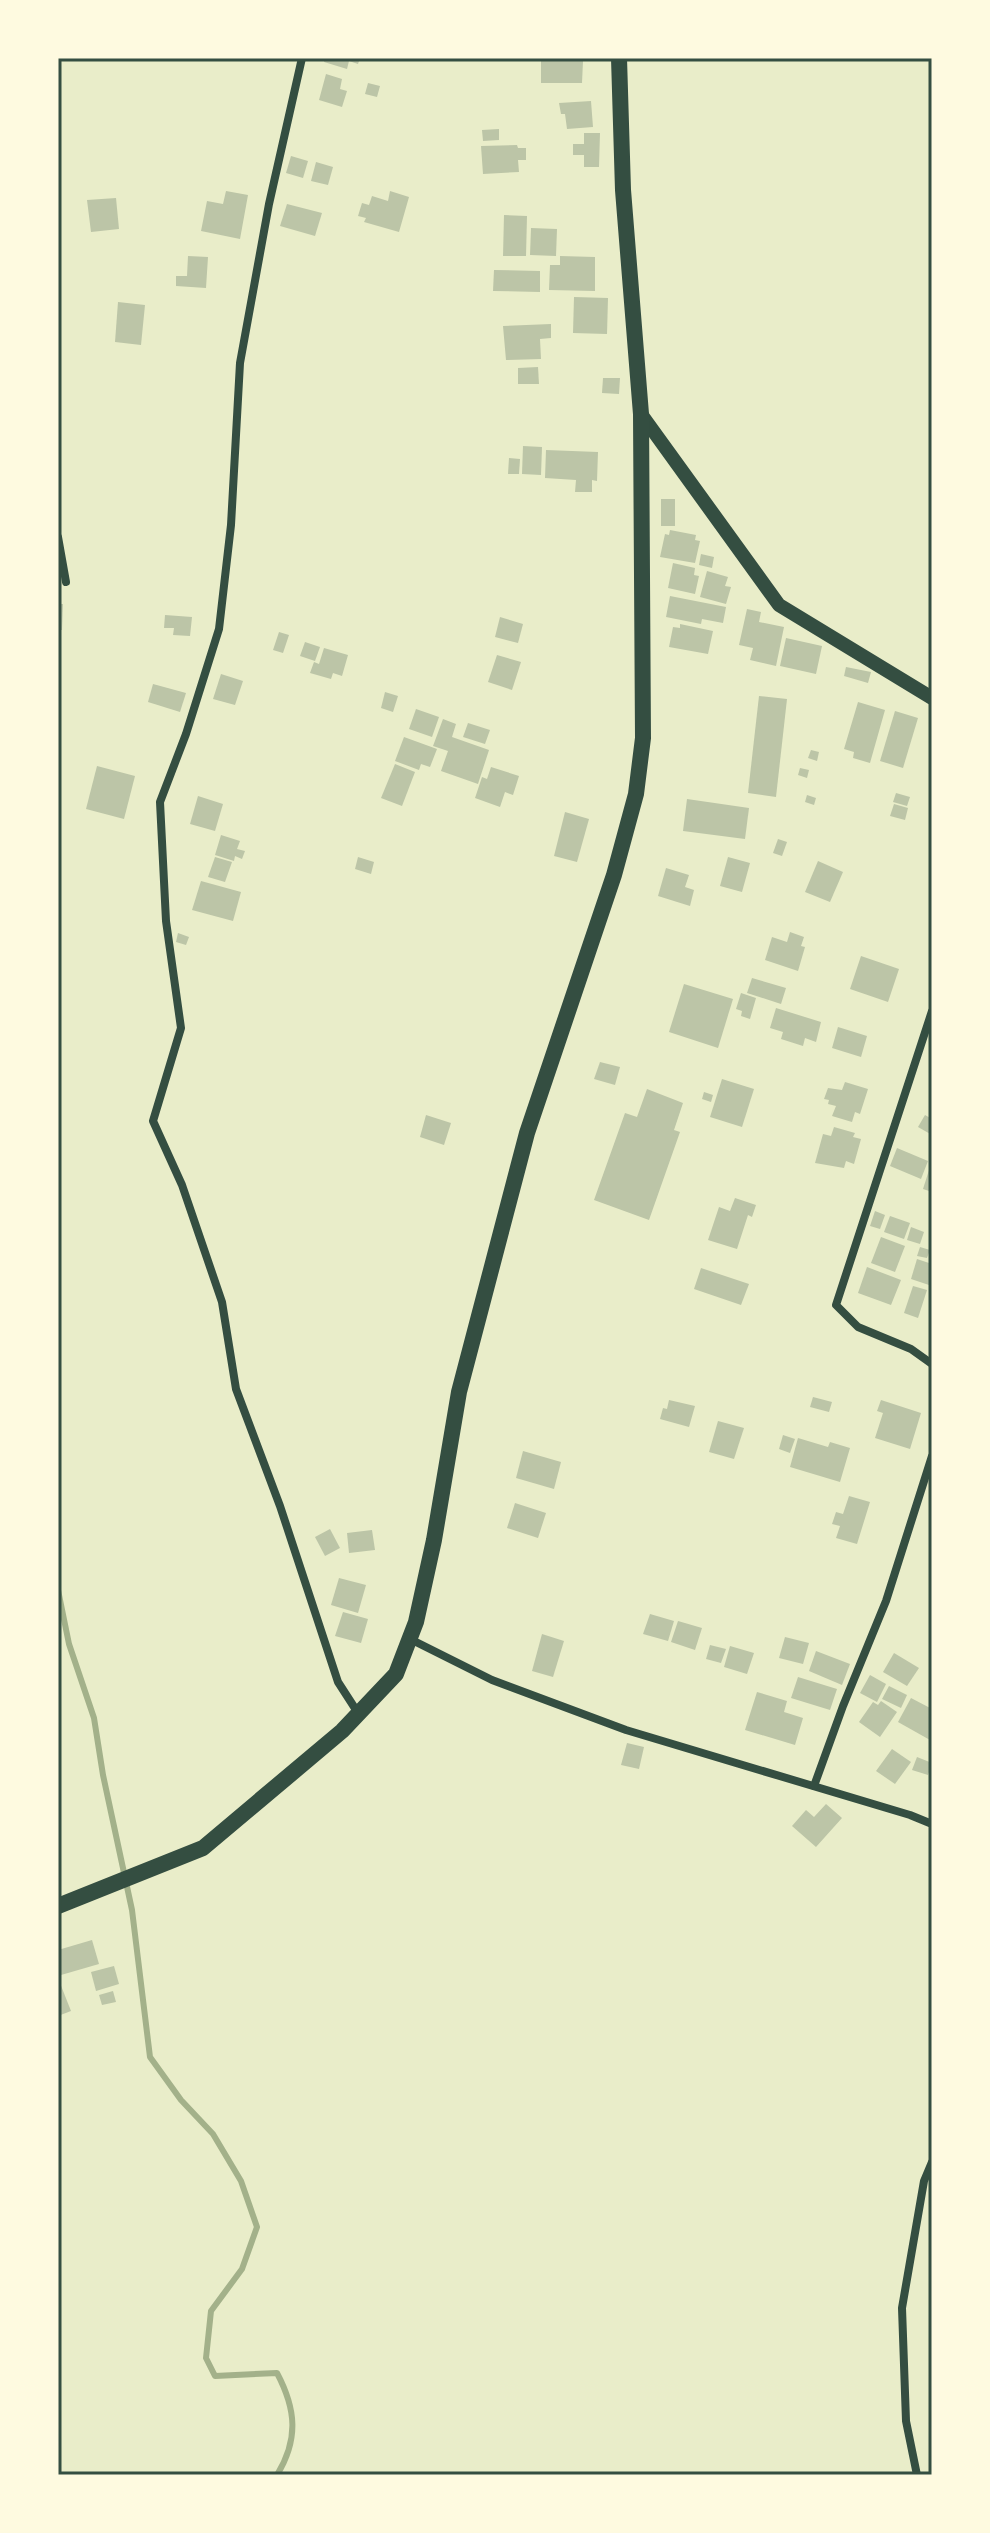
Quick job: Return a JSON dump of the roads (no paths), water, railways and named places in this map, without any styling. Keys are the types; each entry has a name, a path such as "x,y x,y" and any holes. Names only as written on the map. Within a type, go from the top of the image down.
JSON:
{"main road":[{"path":"58,1906 203,1848 342,1731 396,1674 416,1622 434,1540 459,1392 527,1133 614,875 636,794 643,738 641,414 623,190 619,58"}],"street":[{"path":"302,58 269,204 240,363 231,525 219,629 186,734 160,802 166,921 181,1028 153,1121 182,1185 222,1302 236,1389 280,1506 338,1682 358,1713"},
{"path":"641,414 779,605 932,698"},
{"path":"58,537 66,582"},
{"path":"932,1011 836,1305 858,1327 911,1349 932,1364"},
{"path":"814,1786 886,1601 932,1456"},
{"path":"410,1639 492,1680 626,1730 932,1824"},
{"path":"917,2475 906,2421 902,2308 924,2181 932,2162"}],"waterway":[{"path":"58,1590 69,1644 94,1718 132,1910 150,2057 181,2100 213,2134 241,2181 257,2227 242,2269 211,2311 206,2358 215,2376 277,2373 288,2399 292,2424 289,2449 277,2475"}]}
